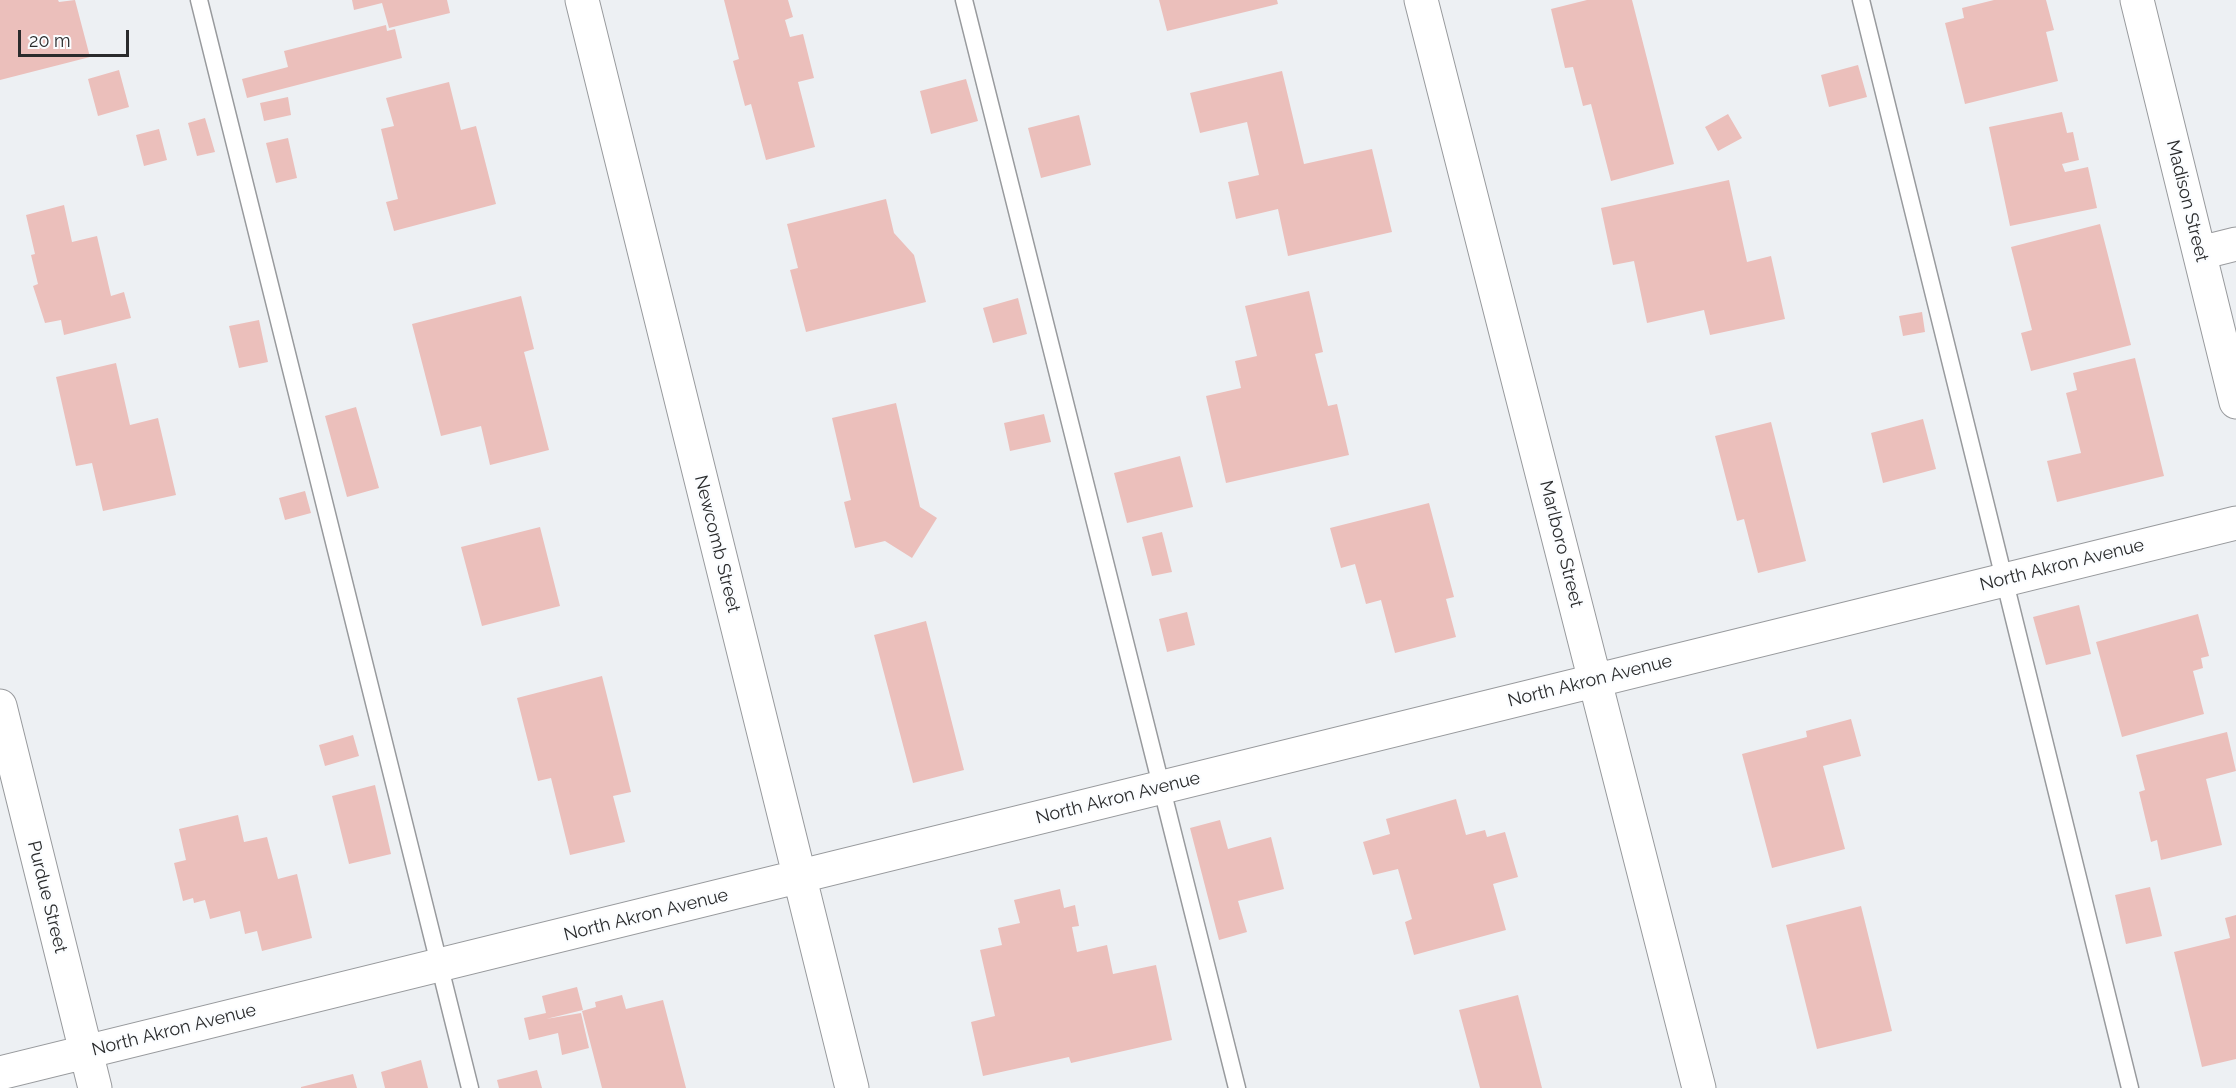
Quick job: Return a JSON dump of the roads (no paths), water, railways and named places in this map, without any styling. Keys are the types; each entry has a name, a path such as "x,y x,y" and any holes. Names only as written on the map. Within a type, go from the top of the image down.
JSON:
{"street":[{"name":"Newcomb Street","path":"582,0 852,1088"},
{"name":"Marlboro Street","path":"1420,0 1596,679 1699,1088"},
{"name":"Madison Street","path":"2137,0 2236,402"},
{"path":"2200,253 2236,244"},
{"name":"North Akron Avenue","path":"0,1073 2236,523"},
{"name":"Purdue Street","path":"0,706 95,1088"}],"lane":[{"path":"199,0 470,1088"},
{"path":"964,0 1237,1088"},
{"path":"1861,0 2002,579 2130,1088"}]}
